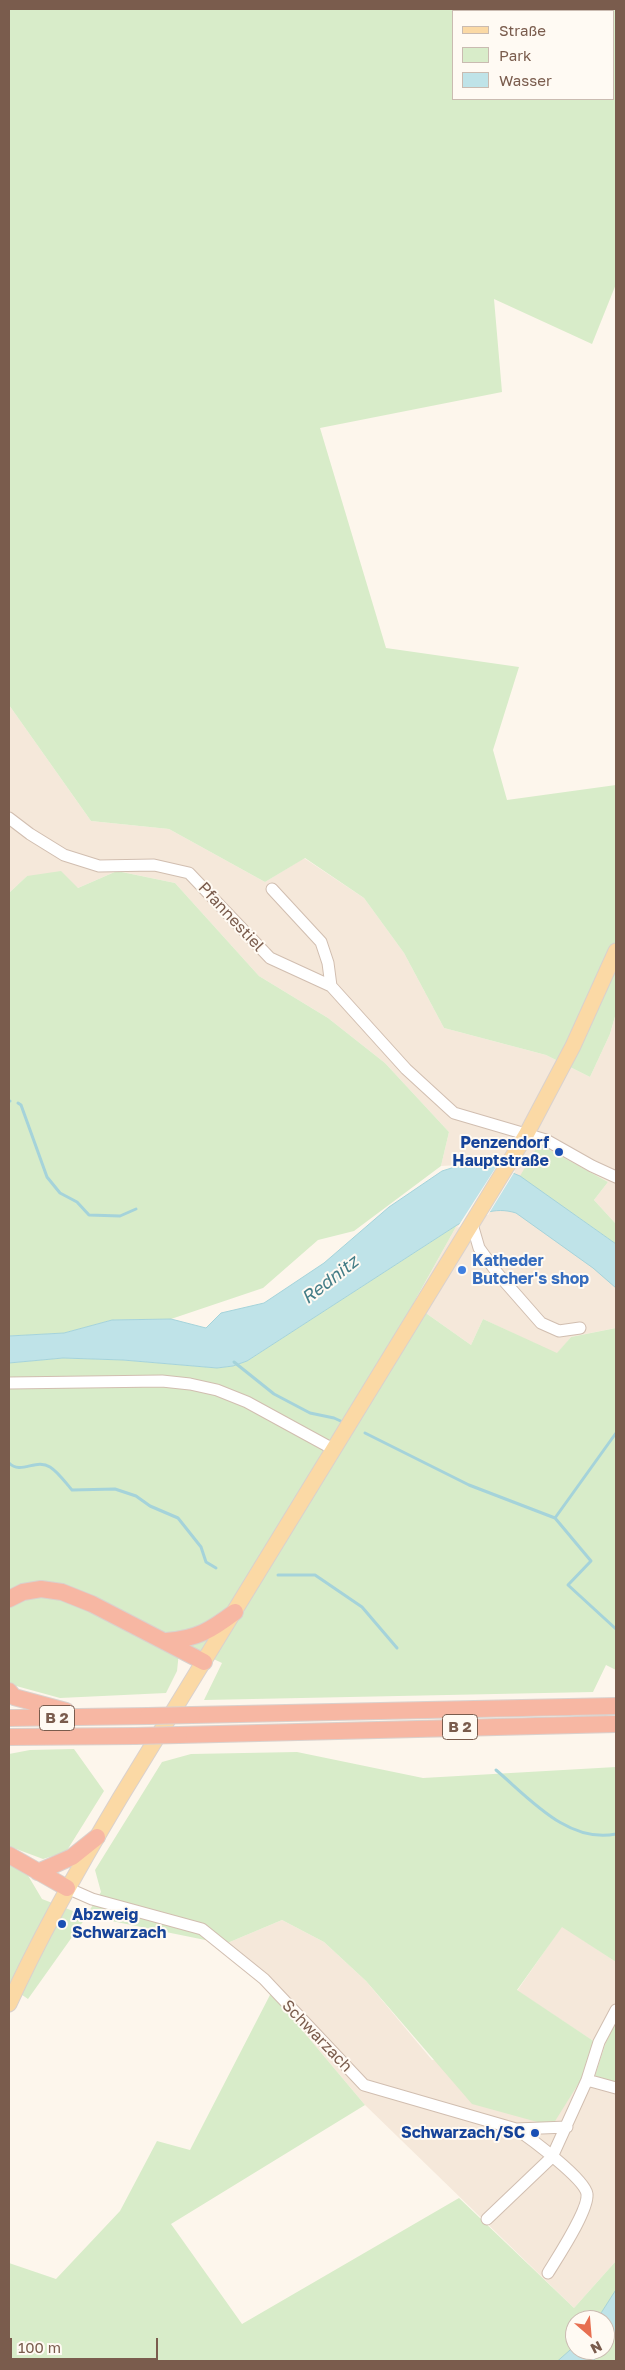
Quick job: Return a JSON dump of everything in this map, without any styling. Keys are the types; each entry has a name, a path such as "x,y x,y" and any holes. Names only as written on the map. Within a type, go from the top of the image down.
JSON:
{"highway":[{"path":"9,1599 23,1592 41,1589 62,1592 92,1604 204,1662"},
{"path":"166,1641 194,1638 210,1630 235,1612"},
{"path":"9,1691 14,1697 50,1708 105,1718"},
{"name":"B 2","path":"9,1718 105,1718 616,1706"},
{"name":"B 2","path":"9,1737 135,1736 616,1724"},
{"path":"9,1744 51,1737"},
{"path":"38,1872 72,1857 97,1837"},
{"path":"9,1855 67,1888"}],"main road":[{"path":"9,2004 33,1951 97,1837 526,1135 573,1046 616,951"}],"street":[{"name":"Pfannestiel","path":"9,818 64,856 99,866 154,864 189,873 270,958 331,986 406,1069 454,1113 546,1140 616,1177"},
{"path":"272,889 321,942 328,963 331,986"},
{"path":"475,1220 479,1248 498,1274 541,1323 560,1331 580,1328"},
{"path":"9,1383 162,1380 190,1384 217,1390 247,1402 333,1449"},
{"name":"Schwarzach","path":"67,1888 92,1898 202,1929 264,1979 364,2085 516,2129 536,2141 581,2182 587,2194 584,2210 548,2273"},
{"path":"487,2219 552,2157 588,2080 599,2042 616,2010"},
{"path":"588,2080 616,2088"},
{"path":"516,2129 566,2127"}],"shaded area":[{"path":"9,705 91,821 169,829 265,882 304,858 364,898 404,953 444,1028 546,1055 590,1077 610,1034 616,1013 616,1224 594,1200 608,1182 539,1144 610,1281 616,1288 616,1328 571,1337 557,1354 483,1319 471,1345 413,1304 457,1225 498,1163 441,1166 449,1132 385,1063 328,1018 259,976 175,883 117,871 78,888 27,876 9,893"},
{"path":"282,1920 324,1942 366,1981 432,2060 595,2042 517,1991 562,1926 616,1962 616,2261 574,2308 365,2105 271,1993 225,1944"}],"green space":[{"path":"9,9 616,9 616,284 592,344 494,299 502,392 320,428 386,648 519,667 493,750 507,800 616,785 616,1013 610,1034 590,1077 546,1055 444,1028 404,953 364,898 305,858 265,882 169,829 91,821 9,705"},
{"path":"61,871 78,888 117,871 175,883 259,976 328,1018 385,1063 449,1132 441,1166 354,1231 318,1240 263,1288 171,1319 112,1320 64,1333 9,1336 9,893 27,876"},
{"path":"539,1144 608,1182 594,1200 616,1224 616,1244 520,1176"},
{"path":"457,1225 413,1304 471,1345 483,1319 557,1353 571,1337 616,1328 616,1670 606,1665 593,1692 204,1700 222,1663 180,1643 177,1671 166,1693 60,1698 9,1684 9,1363 63,1358 123,1360 217,1368 233,1366 247,1361"},
{"path":"74,1749 104,1791 66,1852 43,1859 11,1847 42,1899 86,1916 101,1892 95,1870 162,1762 191,1754 297,1752 423,1778 616,1767 616,1962 562,1927 517,1990 595,2042 582,2078 552,2126 472,2104 366,1981 324,1942 282,1920 225,1944 87,1916 28,1999 9,1986 9,1754 30,1750"},
{"path":"271,1993 365,2105 171,2224 242,2324 459,2198 574,2308 616,2261 616,2361 9,2361 9,2263 56,2279 120,2211 157,2141 190,2150"},
{"path":"616,2021 616,2083 595,2076 606,2042"}],"water":[{"name":"Rednitz","path":"489,1163 520,1176 616,1244 616,1288 593,1268 516,1213 493,1211 457,1225 247,1361 233,1366 217,1368 123,1360 63,1358 9,1363 9,1336 64,1333 112,1320 171,1319 206,1328 221,1313 264,1303 324,1263 389,1207 442,1171 461,1165"},
{"path":"616,2290 615,2334 615,2310 603,2310"},
{"path":"565,2355 565,2360 594,2360 593,2361 558,2361"}],"pier":[{"path":"498,1164 515,1171 488,1215 480,1216 457,1228"}],"waterway":[{"path":"18,1103 21,1105 47,1177 60,1193 77,1202 89,1215 120,1216 136,1209"},
{"path":"234,1362 274,1394 310,1413 334,1418 345,1423"},
{"path":"365,1433 469,1485 555,1518 591,1561 568,1585 616,1629"},
{"path":"555,1518 616,1433"},
{"path":"9,1463 18,1467 39,1464 50,1467 59,1474 72,1490 115,1489 136,1496 150,1506 178,1518 201,1547 206,1562 216,1568"},
{"path":"278,1575 315,1575 362,1607 397,1648"},
{"path":"496,1770 536,1805 566,1826 598,1835 616,1834"}],"place":[{"name":"Penzendorf Hauptstraße","path":"559,1152"},
{"name":"Katheder Butcher's shop","path":"462,1270"},
{"name":"Abzweig Schwarzach","path":"62,1924"},
{"name":"Schwarzach/SC","path":"535,2133"}]}
